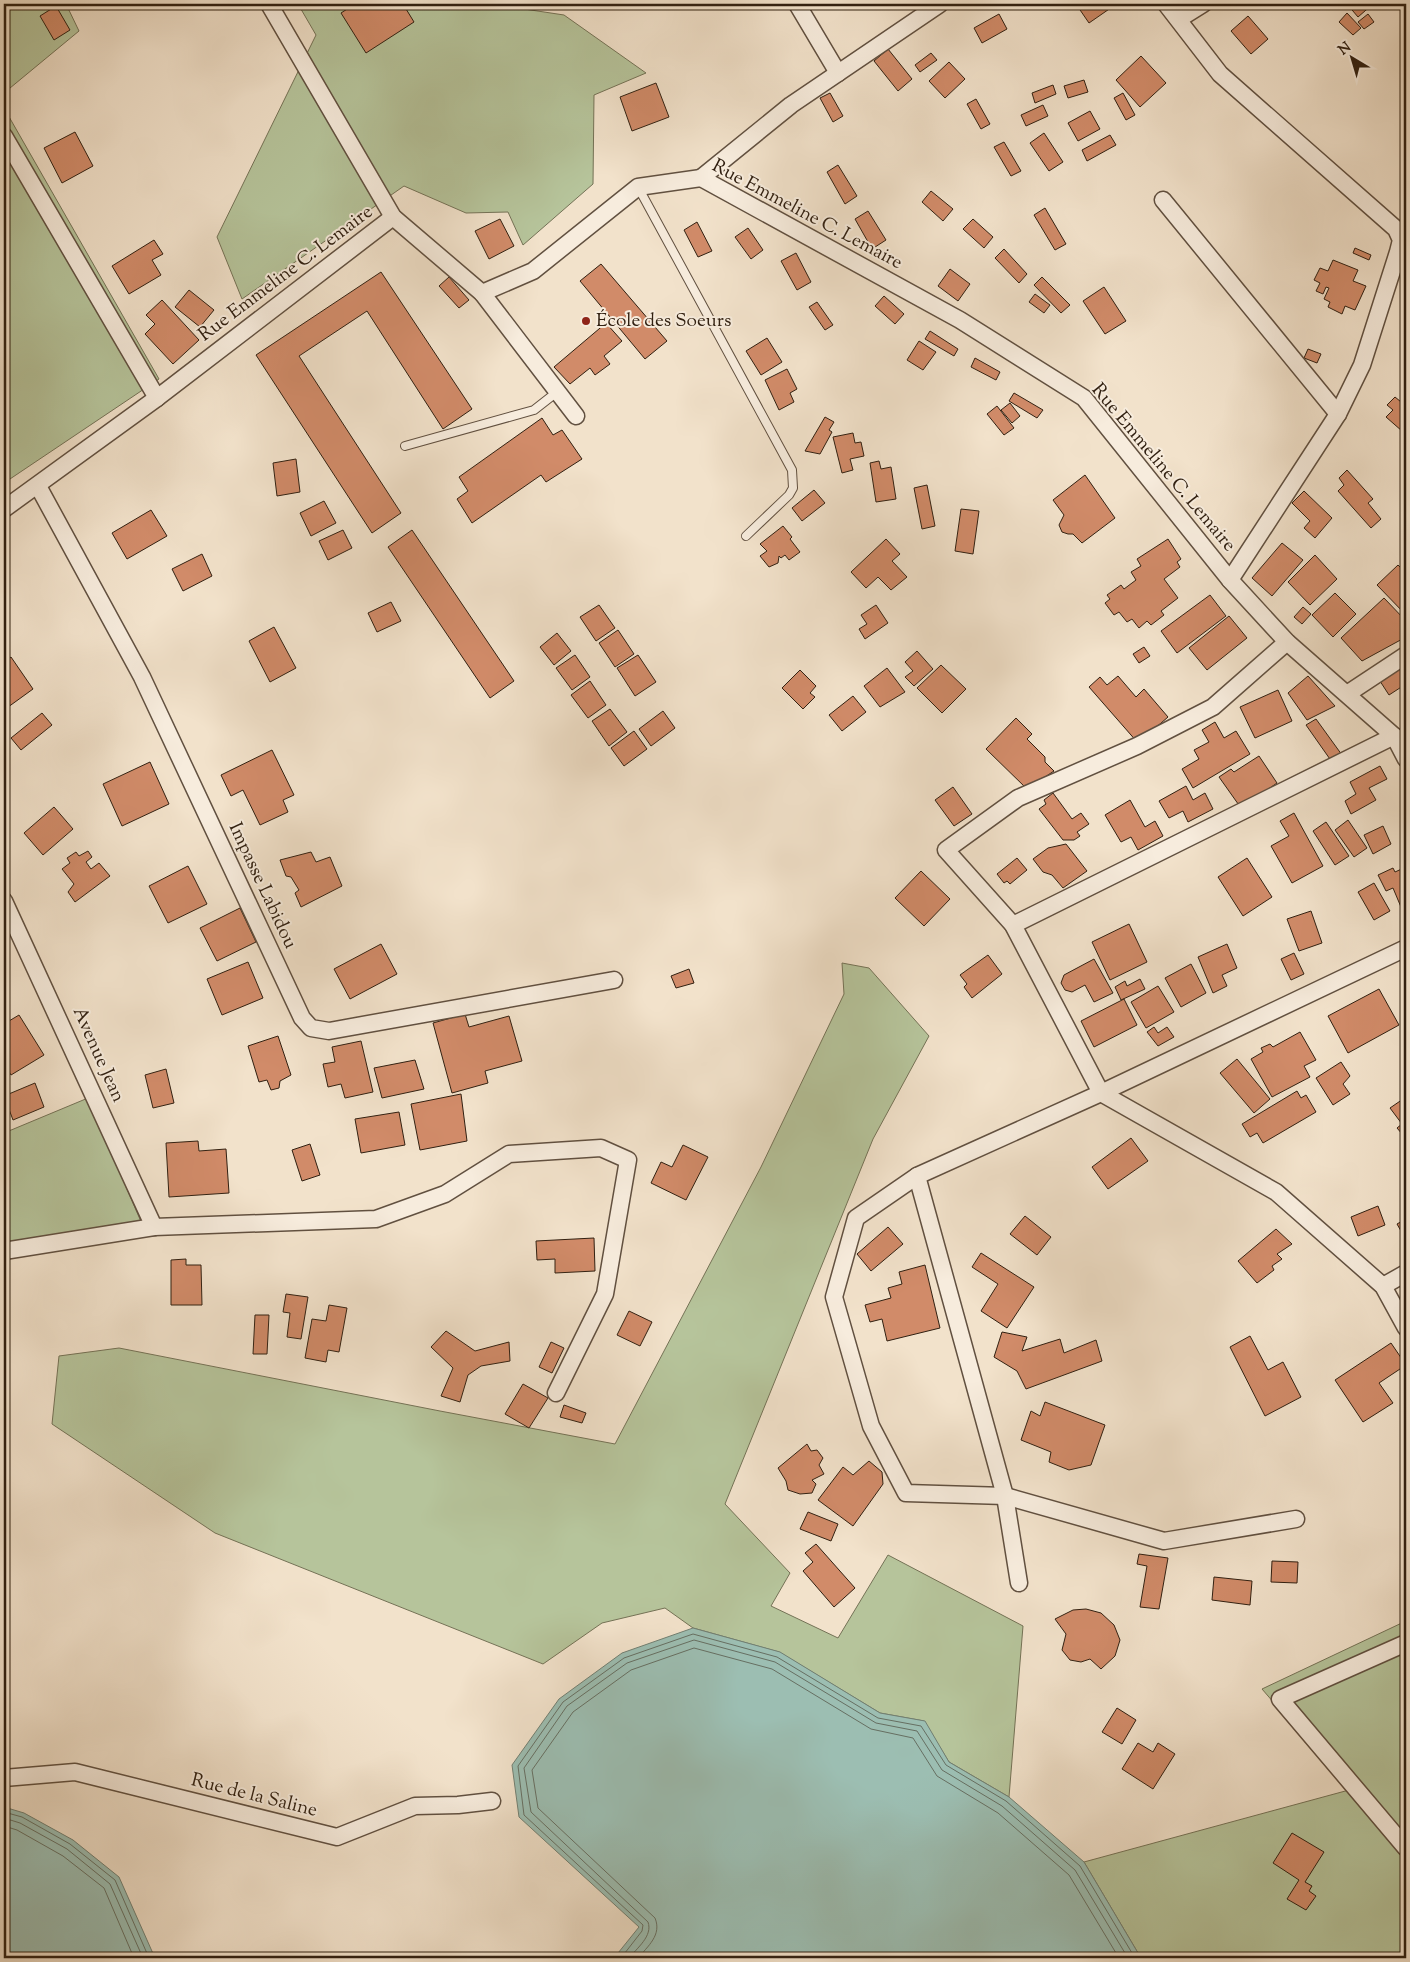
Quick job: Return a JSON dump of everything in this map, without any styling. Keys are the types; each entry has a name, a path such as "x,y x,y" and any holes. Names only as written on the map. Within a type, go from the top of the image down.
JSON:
{"street":[{"path":"268,4 393,217"},
{"path":"797,4 838,73"},
{"path":"701,178 791,105 940,4"},
{"path":"1166,4 1220,74 1396,229 1401,240 1402,253 1362,365 1338,414 1230,580"},
{"path":"1179,19 1203,4"},
{"path":"4,136 157,398"},
{"name":"Rue Emmeline C. Lemaire","path":"638,187 701,178 960,320 1084,398 1230,580 1287,642 1394,736 1406,759"},
{"path":"482,293 533,271 638,187"},
{"path":"1163,200 1338,414"},
{"name":"Rue Emmeline C. Lemaire","path":"4,509 157,398 393,217 482,293 576,416"},
{"name":"Impasse Labidou","path":"38,486 142,678 302,1018 311,1028 329,1031 614,980"},
{"path":"1287,642 1213,707 1137,746 1018,798 946,850 1013,925 1101,1093 1276,1192 1383,1286 1406,1328"},
{"path":"1347,694 1406,655"},
{"path":"1013,925 1394,736"},
{"name":"Avenue Jean","path":"4,901 154,1227"},
{"path":"1296,1519 1164,1541 1005,1496 906,1493 871,1426 834,1298 856,1218 918,1176 1101,1093 1406,948"},
{"path":"4,1251 154,1227 376,1219 445,1194 509,1154 601,1148 628,1160 605,1294 556,1393"},
{"path":"918,1176 1005,1496 1018,1583"},
{"path":"1383,1286 1406,1273"},
{"path":"1406,1643 1280,1699 1406,1848"},
{"name":"Rue de la Saline","path":"4,1778 75,1772 337,1837 415,1806 458,1805 492,1801"}],"lane":[{"path":"638,187 792,470 793,488 789,495 746,536"},
{"path":"405,446 534,410 557,392"}],"green space":[{"path":"4,4 66,4 79,31 4,93"},
{"path":"298,4 491,4 564,15 646,73 594,95 593,184 523,245 508,212 466,213 404,186 242,299 217,237 316,35"},
{"path":"4,108 159,379 4,483"},
{"path":"842,963 869,968 929,1036 873,1139 725,1504 790,1573 771,1606 838,1638 888,1555 1023,1626 1009,1797 949,1762 924,1721 880,1713 779,1652 693,1628 665,1608 602,1623 543,1664 215,1533 52,1424 59,1356 119,1348 615,1444 761,1167 844,994"},
{"path":"88,1098 142,1224 4,1243 4,1133"},
{"path":"1406,1621 1406,1958 1141,1958 1084,1862 1349,1790 1262,1689"}],"water":[{"path":"693,1628 780,1652 880,1713 925,1721 949,1762 1009,1797 1084,1862 1141,1958 614,1958 639,1927 519,1817 512,1765 559,1699 622,1653"},
{"path":"4,1807 24,1813 73,1840 119,1877 155,1958 4,1958"}],"building":[{"path":"355,4 403,4 414,22 366,53 341,13"},
{"path":"1082,4 1115,5 1089,23 1078,7"},
{"path":"1347,4 1373,4 1358,17"},
{"path":"56,6 70,30 54,40 40,16"},
{"path":"1347,13 1361,28 1353,35 1339,22"},
{"path":"999,14 1007,29 982,43 974,28"},
{"path":"1368,14 1374,22 1364,29 1358,22"},
{"path":"1248,16 1268,39 1251,54 1231,31"},
{"path":"888,49 912,79 898,91 874,61"},
{"path":"931,53 937,60 920,72 915,65"},
{"path":"1141,56 1166,83 1140,107 1116,80"},
{"path":"949,62 965,79 945,98 929,81"},
{"path":"1084,80 1088,92 1068,98 1064,86"},
{"path":"656,83 669,117 632,131 620,97"},
{"path":"1053,85 1056,94 1035,103 1032,93"},
{"path":"830,93 843,116 833,122 820,98"},
{"path":"1123,93 1135,115 1126,120 1114,98"},
{"path":"976,99 990,124 981,129 967,104"},
{"path":"1043,105 1048,116 1026,126 1021,115"},
{"path":"1090,111 1100,129 1078,141 1068,123"},
{"path":"75,132 93,166 62,183 44,148"},
{"path":"1044,133 1063,162 1049,171 1030,143"},
{"path":"1110,135 1116,145 1087,161 1082,150"},
{"path":"1004,142 1021,171 1011,176 994,147"},
{"path":"838,165 857,196 845,204 827,172"},
{"path":"931,191 953,209 943,221 922,202"},
{"path":"1045,208 1066,244 1055,250 1034,215"},
{"path":"868,211 886,240 872,249 855,219"},
{"path":"500,219 514,246 489,259 475,231"},
{"path":"973,219 993,237 984,248 963,229"},
{"path":"697,222 712,251 698,257 684,230"},
{"path":"748,228 763,250 751,259 735,237"},
{"path":"154,240 163,254 152,260 161,275 129,294 112,266"},
{"path":"1355,248 1371,255 1369,260 1353,253"},
{"path":"1004,249 1027,274 1019,283 995,258"},
{"path":"796,253 811,282 797,290 781,261"},
{"path":"1333,260 1358,270 1353,281 1366,286 1355,310 1345,306 1342,314 1328,307 1330,302 1324,299 1329,288 1326,287 1323,294 1316,291 1320,283 1314,280 1320,268 1328,271"},
{"path":"601,264 667,341 645,359 580,281"},
{"path":"950,269 970,284 958,301 938,286"},
{"path":"381,272 472,409 443,429 367,311 299,356 401,513 372,533 256,355"},
{"path":"449,277 469,300 459,308 439,286"},
{"path":"1042,277 1070,305 1061,313 1034,285"},
{"path":"1104,287 1126,321 1105,334 1083,301"},
{"path":"189,290 214,310 200,327 175,307"},
{"path":"1035,294 1050,305 1044,313 1029,302"},
{"path":"884,296 904,314 895,324 875,306"},
{"path":"162,300 199,340 173,364 145,334 155,324 146,315"},
{"path":"817,302 833,325 825,330 809,307"},
{"path":"606,323 622,341 604,356 610,364 595,375 590,368 570,384 554,367"},
{"path":"930,331 958,349 954,356 925,339"},
{"path":"767,338 782,362 761,375 746,351"},
{"path":"919,341 936,352 923,370 907,360"},
{"path":"1308,349 1321,354 1317,363 1304,358"},
{"path":"975,358 1000,372 996,380 971,367"},
{"path":"787,369 797,389 790,393 794,402 779,410 765,380"},
{"path":"1014,393 1043,410 1037,418 1009,401"},
{"path":"1395,397 1406,406 1406,427 1402,431 1386,417 1393,410 1387,405"},
{"path":"1010,403 1020,416 1012,423 1001,410"},
{"path":"997,406 1014,428 1004,435 987,414"},
{"path":"825,417 834,422 829,430 832,432 820,454 805,451"},
{"path":"542,418 553,435 562,430 582,459 546,482 541,475 472,523 457,499 468,491 459,477"},
{"path":"853,433 855,443 861,442 864,456 850,459 853,470 842,473 833,437"},
{"path":"296,459 300,492 277,496 273,463"},
{"path":"879,461 881,469 891,467 896,499 876,502 870,463"},
{"path":"1347,470 1373,499 1368,503 1381,519 1371,528 1338,491 1344,485 1339,478"},
{"path":"1085,475 1115,518 1082,543 1073,534 1062,532 1059,525 1064,515 1053,500"},
{"path":"927,485 935,526 922,529 914,488"},
{"path":"814,490 825,503 802,521 792,508"},
{"path":"1304,491 1332,518 1315,538 1304,528 1310,521 1292,503"},
{"path":"324,501 336,523 311,536 300,513"},
{"path":"961,509 979,511 973,554 955,551"},
{"path":"151,510 167,536 127,559 112,533"},
{"path":"783,526 792,537 790,539 800,552 789,560 785,555 781,558 779,556 778,563 769,567 760,556 767,551 760,544"},
{"path":"343,530 352,548 328,560 319,541"},
{"path":"412,530 514,681 490,698 388,547"},
{"path":"886,539 900,554 892,561 907,577 891,590 878,577 866,588 851,572"},
{"path":"1168,539 1181,559 1177,562 1180,567 1164,579 1178,598 1161,611 1164,615 1151,625 1147,621 1139,628 1132,619 1127,622 1119,612 1114,615 1105,603 1110,599 1107,595 1121,585 1124,589 1136,580 1131,572 1141,566 1137,559"},
{"path":"1282,543 1303,560 1272,596 1252,578"},
{"path":"202,554 212,576 183,591 172,569"},
{"path":"1315,555 1337,579 1310,605 1288,582"},
{"path":"1398,565 1406,573 1406,615 1377,585"},
{"path":"1335,593 1356,614 1333,637 1312,615"},
{"path":"1210,595 1226,616 1177,653 1161,631"},
{"path":"1384,598 1406,621 1406,637 1362,661 1341,638"},
{"path":"391,602 401,621 377,632 368,613"},
{"path":"599,605 615,628 596,641 580,617"},
{"path":"876,605 888,623 865,639 859,629 867,624 861,615"},
{"path":"1303,607 1311,614 1302,624 1294,617"},
{"path":"1229,616 1247,638 1207,670 1189,648"},
{"path":"274,627 296,668 270,682 249,641"},
{"path":"618,630 634,654 615,667 599,643"},
{"path":"557,633 571,651 554,665 540,647"},
{"path":"1144,647 1150,656 1139,663 1133,654"},
{"path":"917,651 933,669 914,686 905,677 913,671 905,662"},
{"path":"575,655 590,677 572,690 556,668"},
{"path":"638,655 656,682 635,696 617,668"},
{"path":"11,657 33,689 4,710 4,662"},
{"path":"1406,659 1406,684 1389,695 1378,678"},
{"path":"941,665 966,689 942,713 917,688"},
{"path":"887,668 905,692 880,707 864,686"},
{"path":"800,670 816,686 810,693 815,697 803,709 782,688"},
{"path":"1118,676 1136,697 1144,689 1168,717 1138,743 1089,687 1100,677 1107,685"},
{"path":"1308,676 1335,706 1307,720 1288,693"},
{"path":"590,681 606,705 588,718 571,695"},
{"path":"1278,690 1292,721 1255,738 1240,707"},
{"path":"853,696 866,712 842,731 829,715"},
{"path":"610,709 627,732 609,746 592,721"},
{"path":"663,711 675,728 651,746 639,729"},
{"path":"42,713 52,725 21,750 11,738"},
{"path":"1016,718 1032,734 1027,739 1045,757 1045,762 1054,771 1027,789 986,749"},
{"path":"1316,719 1342,755 1332,762 1306,725"},
{"path":"1215,722 1224,738 1236,731 1250,754 1193,788 1182,769 1199,759 1194,750 1209,742 1202,730"},
{"path":"634,731 647,749 624,766 611,748"},
{"path":"272,750 294,795 283,800 288,812 260,825 243,790 231,796 221,775"},
{"path":"1259,756 1277,783 1241,808 1219,777 1231,769 1234,772"},
{"path":"150,762 169,804 122,826 103,784"},
{"path":"1380,766 1387,779 1369,788 1376,800 1351,814 1345,801 1356,794 1350,782"},
{"path":"1186,786 1193,800 1205,793 1213,809 1188,822 1183,811 1169,818 1159,801"},
{"path":"953,787 972,814 954,826 935,800"},
{"path":"1053,793 1072,819 1081,813 1089,824 1077,832 1080,836 1074,840 1063,840 1039,809 1046,804 1044,800"},
{"path":"1130,800 1145,827 1155,821 1163,836 1138,850 1131,837 1121,842 1105,815"},
{"path":"54,807 73,829 43,855 24,833"},
{"path":"1294,813 1323,866 1292,883 1271,846 1289,836 1280,821"},
{"path":"1348,820 1367,848 1354,857 1335,830"},
{"path":"1326,822 1349,856 1335,865 1313,831"},
{"path":"1383,826 1391,844 1373,854 1364,835"},
{"path":"1066,844 1087,871 1063,888 1052,875 1043,872 1033,859 1048,848"},
{"path":"88,851 92,857 86,862 91,869 99,863 110,876 75,902 68,892 74,884 62,869 70,863 67,858 76,852 79,856"},
{"path":"311,852 316,862 330,857 342,886 301,907 295,893 299,890 291,877 286,876 280,860"},
{"path":"1017,858 1027,870 1010,884 1007,881 1004,883 997,874"},
{"path":"1247,858 1272,897 1243,916 1218,877"},
{"path":"188,866 207,904 168,923 149,886"},
{"path":"1406,867 1406,919 1393,888 1386,891 1378,875 1393,868 1395,872"},
{"path":"921,871 950,899 924,926 895,898"},
{"path":"1374,883 1390,911 1374,920 1358,892"},
{"path":"240,908 256,942 217,961 200,928"},
{"path":"1311,911 1322,943 1299,951 1287,919"},
{"path":"1129,924 1147,962 1110,980 1092,942"},
{"path":"381,944 397,974 350,999 334,969"},
{"path":"1227,944 1237,968 1222,975 1227,986 1213,993 1198,957"},
{"path":"1294,953 1304,974 1291,980 1281,959"},
{"path":"988,955 1002,974 972,998 964,987 967,984 960,975"},
{"path":"1094,959 1113,993 1094,1002 1085,985 1072,992 1065,990 1061,983 1064,975"},
{"path":"248,962 263,998 222,1015 207,979"},
{"path":"1191,964 1206,993 1181,1007 1165,978"},
{"path":"689,969 694,983 676,988 671,976"},
{"path":"1140,979 1145,989 1121,1000 1115,987 1125,981 1127,986"},
{"path":"1158,986 1174,1012 1146,1028 1131,1002"},
{"path":"1379,989 1399,1025 1348,1053 1328,1016"},
{"path":"1124,999 1137,1025 1094,1047 1081,1021"},
{"path":"465,1014 469,1027 509,1016 522,1061 485,1071 488,1083 452,1093 433,1023"},
{"path":"19,1015 44,1055 11,1075 4,1063 4,1024"},
{"path":"1154,1027 1158,1033 1167,1027 1174,1037 1158,1046 1147,1032"},
{"path":"1300,1032 1316,1060 1304,1066 1310,1077 1272,1097 1251,1059 1263,1052 1261,1048 1270,1044 1273,1047"},
{"path":"278,1036 291,1075 280,1081 279,1088 271,1090 267,1080 259,1082 248,1046"},
{"path":"361,1041 373,1092 345,1098 341,1084 328,1087 323,1064 335,1062 332,1047"},
{"path":"1237,1059 1270,1099 1254,1113 1220,1073"},
{"path":"415,1060 424,1089 382,1098 374,1068"},
{"path":"1341,1062 1350,1076 1343,1084 1350,1094 1333,1105 1316,1078"},
{"path":"166,1069 174,1103 153,1108 145,1075"},
{"path":"35,1083 44,1107 13,1120 4,1096"},
{"path":"1297,1091 1301,1098 1306,1095 1316,1112 1263,1143 1257,1133 1250,1137 1242,1124"},
{"path":"461,1094 467,1141 420,1150 411,1104"},
{"path":"1406,1097 1406,1132 1403,1135 1397,1128 1402,1124 1390,1108"},
{"path":"399,1112 405,1145 361,1153 355,1119"},
{"path":"1131,1138 1148,1161 1108,1189 1092,1167"},
{"path":"198,1141 199,1151 226,1149 229,1193 169,1197 166,1143"},
{"path":"310,1144 320,1175 302,1181 292,1150"},
{"path":"683,1145 708,1157 686,1200 651,1183 661,1162 672,1167"},
{"path":"1378,1206 1385,1225 1358,1236 1351,1217"},
{"path":"1025,1216 1051,1237 1037,1255 1010,1234"},
{"path":"1406,1219 1406,1237 1405,1238 1397,1224"},
{"path":"888,1227 903,1244 871,1271 857,1254"},
{"path":"1276,1229 1292,1244 1277,1254 1282,1259 1272,1266 1274,1270 1257,1283 1238,1261"},
{"path":"594,1238 595,1271 555,1273 555,1259 537,1260 536,1241"},
{"path":"981,1253 1034,1287 1007,1328 981,1311 998,1284 972,1267"},
{"path":"186,1259 186,1265 201,1265 202,1305 171,1305 171,1260"},
{"path":"925,1265 940,1328 887,1341 882,1319 870,1322 865,1305 891,1298 888,1288 902,1284 899,1272"},
{"path":"286,1294 308,1297 301,1339 287,1337 290,1313 283,1312"},
{"path":"329,1305 347,1308 339,1352 328,1350 326,1362 305,1358 312,1319 326,1321"},
{"path":"629,1311 652,1322 640,1346 617,1335"},
{"path":"255,1315 269,1315 267,1354 253,1354"},
{"path":"446,1331 475,1351 509,1342 510,1361 481,1366 468,1375 460,1402 441,1396 453,1368 431,1347"},
{"path":"1002,1332 1027,1337 1022,1351 1060,1339 1064,1353 1096,1340 1102,1361 1026,1389 1017,1371 994,1357"},
{"path":"1250,1336 1268,1370 1283,1362 1301,1397 1265,1416 1230,1347"},
{"path":"551,1342 564,1348 552,1373 539,1367"},
{"path":"1391,1343 1406,1365 1379,1383 1393,1403 1363,1422 1335,1380"},
{"path":"523,1384 548,1398 529,1428 505,1414"},
{"path":"1045,1402 1105,1425 1091,1465 1069,1470 1049,1462 1051,1452 1021,1440 1031,1411 1040,1416"},
{"path":"564,1405 586,1413 582,1423 560,1417"},
{"path":"807,1444 811,1451 817,1450 823,1458 819,1465 824,1474 812,1480 816,1484 812,1493 800,1494 788,1490 786,1481 778,1468"},
{"path":"869,1461 882,1472 883,1484 853,1526 818,1500 843,1467 853,1475"},
{"path":"808,1512 838,1524 831,1541 800,1529"},
{"path":"816,1544 855,1588 834,1607 803,1571 813,1562 805,1553"},
{"path":"1139,1554 1168,1558 1159,1609 1140,1607 1147,1566 1137,1564"},
{"path":"1272,1561 1298,1562 1297,1583 1271,1582"},
{"path":"1214,1577 1252,1581 1250,1605 1212,1600"},
{"path":"1086,1609 1101,1613 1114,1625 1120,1640 1115,1656 1101,1669 1090,1659 1081,1662 1070,1660 1062,1650 1066,1634 1055,1619 1073,1610"},
{"path":"1117,1708 1136,1720 1122,1744 1102,1732"},
{"path":"1138,1743 1153,1752 1158,1743 1175,1754 1153,1789 1122,1769"},
{"path":"1292,1833 1324,1852 1305,1882 1312,1886 1309,1891 1316,1896 1306,1910 1287,1899 1299,1880 1273,1863"}],"place":[{"name":"École des Soeurs","path":"586,321"}]}
